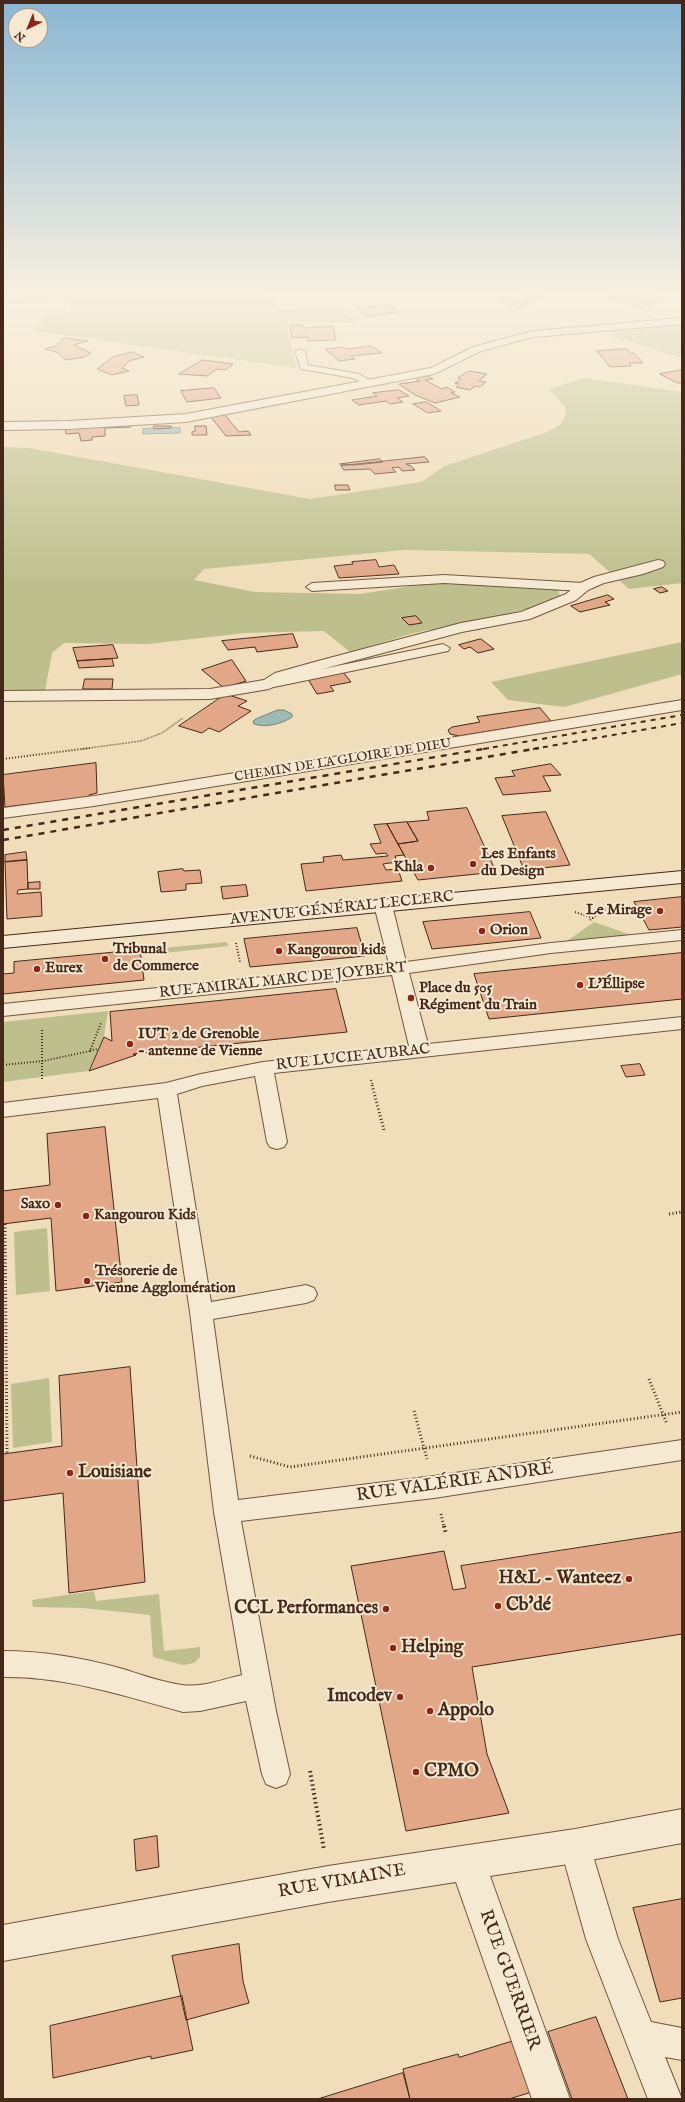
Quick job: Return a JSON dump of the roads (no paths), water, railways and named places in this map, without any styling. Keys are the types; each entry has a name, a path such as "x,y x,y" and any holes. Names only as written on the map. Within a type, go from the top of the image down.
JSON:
{"street":[{"path":"3,426 84,425 186,418 333,390"},
{"path":"3,696 210,694 269,684 281,676 324,664 461,628 525,616 571,597 584,587 609,577 638,571 658,564"},
{"name":"CHEMIN DE LA GLOIRE DE DIEU","path":"3,813 94,801 682,705"},
{"name":"AVENUE GÉNÉRAL LECLERC","path":"3,942 682,877"},
{"name":"RUE VIMAINE","path":"3,1943 328,1884 575,1846 682,1826"},
{"name":"RUE GUERRIER","path":"467,1862 551,2099"}],"lane":[{"path":"312,587 444,579 584,587"},
{"path":"269,684 443,648"},
{"path":"383,905 420,1051"},
{"name":"RUE AMIRAL MARC DE JOYBERT","path":"3,1010 399,969 551,948 682,935"},
{"name":"RUE LUCIE AUBRAC","path":"3,1110 167,1090 201,1080 263,1068 682,1023"},
{"path":"263,1068 277,1142"},
{"path":"167,1090 201,1312 226,1512 276,1774"},
{"path":"201,1312 306,1294"},
{"name":"RUE VALÉRIE ANDRÉ","path":"226,1512 426,1488 680,1450"},
{"path":"3,1664 32,1663 72,1670 183,1699 200,1698 258,1685"},
{"path":"575,1846 602,1939 665,2099"},
{"path":"639,2036 682,2044"}],"water":[{"path":"180,428 180,433 143,434 143,429"},
{"path":"278,710 284,710 292,714 292,717 273,725 263,726 254,724 253,721 256,719"}],"railway":[{"path":"483,749 682,715"},
{"path":"533,749 682,723"},
{"path":"3,830 489,748"},
{"path":"3,840 539,748"}],"place":[{"name":"Les Enfants du Design","path":"473,864"},
{"name":"Khla","path":"431,868"},
{"name":"Le Mirage","path":"660,911"},
{"name":"Orion","path":"482,931"},
{"name":"Kangourou kids","path":"279,951"},
{"name":"Tribunal de Commerce","path":"105,959"},
{"name":"Eurex","path":"37,969"},
{"name":"L'Éllipse","path":"580,985"},
{"name":"Place du 505 Régiment du Train","path":"411,998"},
{"name":"IUT 2 de Grenoble - antenne de Vienne","path":"130,1044"},
{"name":"Saxo","path":"58,1205"},
{"name":"Kangourou Kids","path":"86,1216"},
{"name":"Trésorerie de Vienne Agglomération","path":"87,1281"},
{"name":"Louisiane","path":"70,1473"},
{"name":"H&L - Wanteez","path":"629,1579"},
{"name":"Cb'dé","path":"498,1606"},
{"name":"CCL Performances","path":"386,1609"},
{"name":"Helping","path":"393,1648"},
{"name":"Imcodev","path":"400,1697"},
{"name":"Appolo","path":"430,1711"},
{"name":"CPMO","path":"416,1772"}]}
